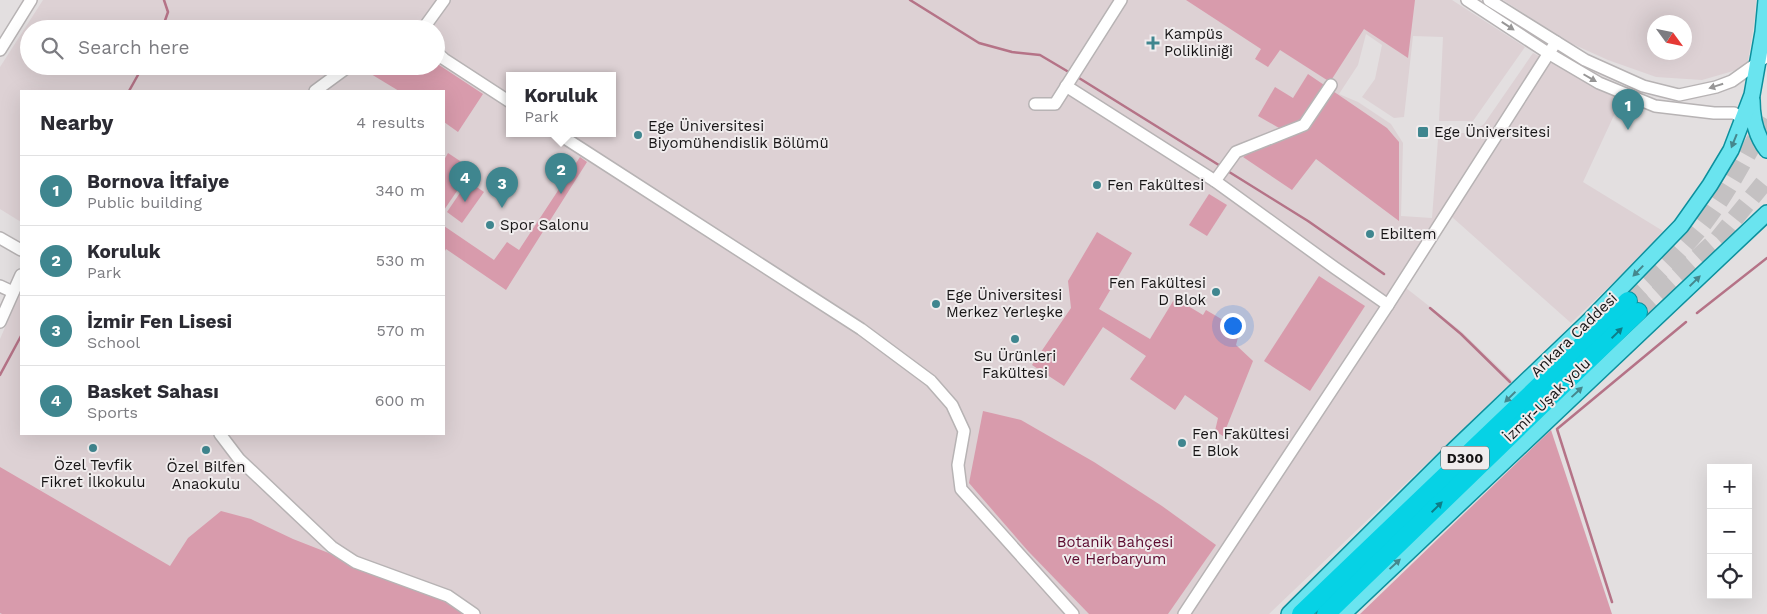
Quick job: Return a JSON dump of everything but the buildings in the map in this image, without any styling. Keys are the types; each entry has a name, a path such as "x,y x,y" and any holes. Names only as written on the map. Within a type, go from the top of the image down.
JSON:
{"highway":[{"name":"Ankara Caddesi","path":"1300,614 1633,307"},
{"name":"İzmir-Uşak yolu","path":"1326,614 1633,307"},
{"path":"1300,614 1321,582"},
{"path":"1337,614 1360,598"}],"main road":[{"name":"Ankara Caddesi","path":"1290,614 1455,449 1588,322 1681,226 1710,185 1749,122 1752,95 1764,60 1766,0"},
{"path":"1749,122 1767,150"},
{"path":"1344,614 1767,213"}],"street":[{"path":"0,50 30,0"},
{"path":"430,20 444,0"},
{"path":"1035,104 1055,104 1122,0"},
{"path":"1467,0 1548,53 1599,83 1655,106 1714,113 1734,113 1749,122"},
{"path":"1489,0 1585,60 1643,86 1679,95 1716,87 1732,81 1764,60"},
{"path":"1184,614 1388,305 1556,42"},
{"path":"445,60 506,99"},
{"path":"316,90 337,75"},
{"path":"1215,181 1236,152 1304,125 1331,85"},
{"path":"1066,86 1215,181 1388,305"},
{"path":"563,137 856,326 932,381 952,405 964,431 958,465 962,489 1073,614"},
{"path":"0,238 20,249"},
{"path":"0,322 20,277"},
{"path":"0,286 13,292"},
{"path":"221,435 240,459 332,547 355,562 448,596 474,614"}],"shaded area":[{"name":"Ege Üniversitesi Merkez Yerleşke","path":"43,0 1452,0 1525,47 1473,121 1439,121 1443,37 1413,36 1404,117 1394,118 1362,97 1375,79 1382,45 1366,34 1358,65 1339,94 1358,102 1391,124 1403,143 1401,216 1432,218 1438,139 1452,140 1452,133 1471,133 1484,124 1533,53 1622,98 1583,182 1663,231 1642,255 1571,323 1452,217 1406,288 1461,331 1513,381 1269,614 0,614 0,339 20,292 20,435 445,435 445,90 20,90 20,221 0,209 0,67 20,36 20,75 445,75 445,20 30,20"},
{"path":"1503,0 1756,0 1747,67 1702,80 1656,77 1608,60 1568,42"}],"green space":[{"path":"1186,0 1415,0 1408,58 1364,29 1330,82 1280,50 1268,67 1255,59 1261,49"},
{"path":"445,69 483,94 458,132 445,123 445,90 397,90 373,75 445,75"},
{"path":"1308,74 1387,128 1399,142 1399,221 1316,159 1292,190 1243,157 1286,132 1258,116 1275,87 1293,98"},
{"path":"448,153 472,169 445,209 445,158"},
{"path":"580,157 587,162 506,290 446,249 445,251 445,227 494,260 507,242 519,250"},
{"path":"468,181 484,192 462,223 447,212"},
{"path":"1209,194 1227,205 1207,236 1189,225"},
{"path":"1097,232 1132,253 1099,309 1150,339 1175,298 1203,315 1206,310 1240,330 1236,345 1253,361 1223,436 1215,431 1218,418 1185,395 1175,410 1130,379 1146,356 1103,327 1064,386 1032,365 1071,308 1068,281"},
{"path":"1319,276 1365,306 1310,391 1264,361"},
{"name":"Botanik Bahçesi ve Herbaryum","path":"983,411 1021,420 1094,462 1162,506 1216,545 1168,614 1089,614 1028,551 969,483"},
{"path":"1551,430 1612,614 1360,614"},
{"path":"0,467 170,566 188,538 221,511 251,519 293,539 446,599 462,614 2,614 0,613"}],"waterway":[{"path":"164,0 168,12 165,20"},
{"path":"910,0 979,43 1012,52 1040,55 1067,71"},
{"path":"130,90 138,75"},
{"path":"1079,78 1222,167"},
{"path":"1226,170 1308,221 1384,274"},
{"path":"1697,313 1767,258"},
{"path":"1430,308 1461,334 1510,382"},
{"path":"1612,602 1557,429 1686,322"},
{"path":"0,375 20,338"}],"tunnel":[{"path":"1628,301 1667,264 1703,224 1729,186 1767,119"},
{"path":"1638,312 1718,239 1767,179"}],"place":[{"name":"Kampüs Polikliniği","path":"1153,43"},
{"name":"Bornova İtfaiye","path":"1628,130"},
{"name":"Ege Üniversitesi","path":"1423,132"},
{"name":"Ege Üniversitesi Biyomühendislik Bölümü","path":"638,135"},
{"name":"Fen Fakültesi","path":"1097,185"},
{"name":"Koruluk","path":"561,194"},
{"name":"Basket Sahası","path":"465,202"},
{"name":"İzmir Fen Lisesi","path":"502,208"},
{"name":"Spor Salonu","path":"490,225"},
{"name":"Ebiltem","path":"1370,234"},
{"name":"Fen Fakültesi D Blok","path":"1216,292"},
{"name":"Ege Üniversitesi Merkez Yerleşke","path":"936,304"},
{"name":"Su Ürünleri Fakültesi","path":"1015,339"},
{"name":"Fen Fakültesi E Blok","path":"1182,443"},
{"name":"Özel Tevfik Fikret İlkokulu","path":"93,448"},
{"name":"Özel Bilfen Anaokulu","path":"206,450"}]}
